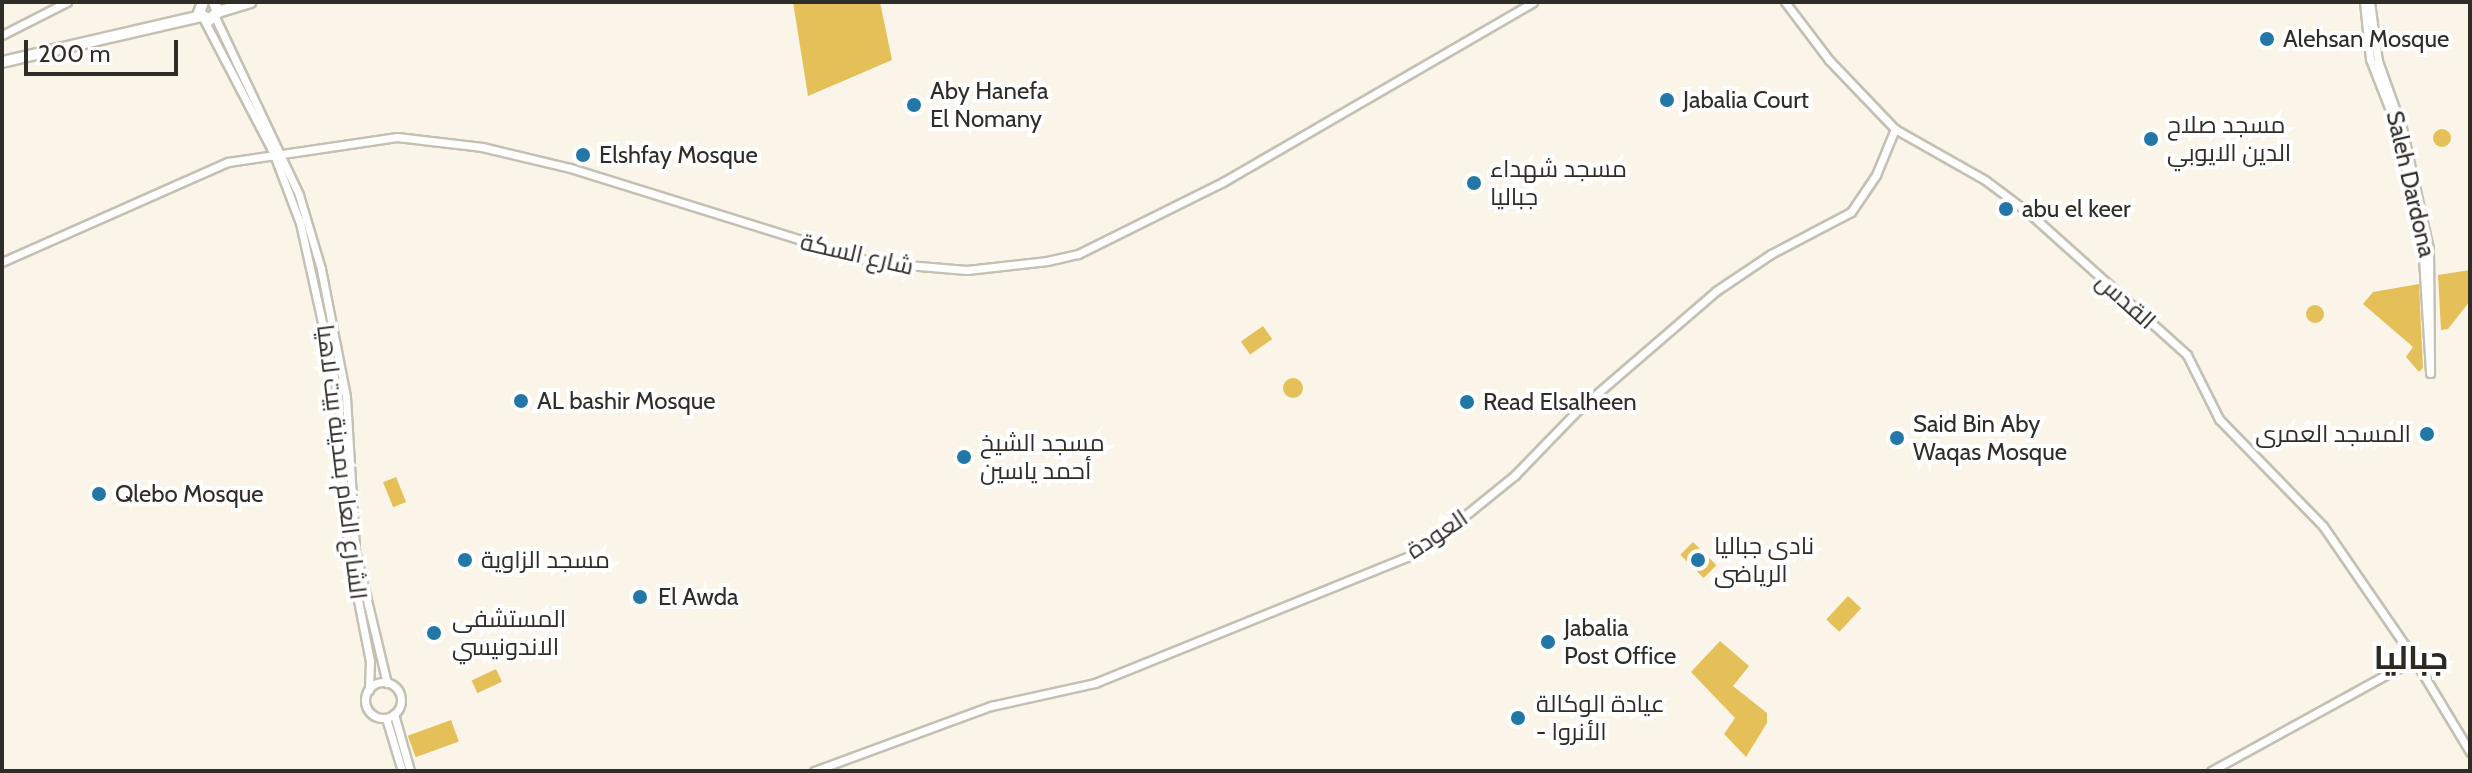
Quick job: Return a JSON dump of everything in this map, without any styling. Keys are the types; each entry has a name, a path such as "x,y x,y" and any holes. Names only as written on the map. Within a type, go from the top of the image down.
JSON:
{"highway":[{"path":"5,60 202,17 216,10 250,2"},
{"path":"201,3 202,17"}],"main road":[{"path":"2,35 67,2"},
{"name":"شارع السكة","path":"2,262 228,162 276,151 397,137 482,147 570,168 871,262 935,270 998,269 1078,254 1133,228 1223,182 1533,2"},
{"name":"القدس","path":"1785,2 1829,60 1895,129 1985,180 2029,213 2187,355 2219,419 2323,526 2470,752"},
{"name":"Saleh Dardona","path":"2367,2 2378,61 2406,141 2429,249 2434,365 2430,373 2420,231 2398,131 2370,59 2367,2"},
{"path":"216,10 276,151 299,195 334,323 346,397 355,550 387,683 401,696 390,716 402,771"},
{"name":"الشارع العام بمدينة بيت لاهيا","path":"202,17 276,151 295,205 332,353 347,544 370,661 369,690"},
{"name":"العودة","path":"814,771 991,706 1095,683 1420,552 1515,475 1579,409 1716,291 1771,254 1851,212 1876,175 1895,129"},
{"path":"2211,771 2412,660"},
{"path":"387,683 369,690 369,710 390,716"},
{"path":"390,716 410,771"}],"shaded area":[{"path":"793,2 880,2 892,60 808,96"},
{"path":"2442,129 2451,138 2442,147 2433,138"},
{"path":"2470,270 2470,301 2448,329 2441,330 2438,275"},
{"path":"2419,284 2423,368 2419,372 2406,357 2413,347 2363,304 2373,292"},
{"path":"2315,305 2324,314 2315,323 2306,314"},
{"path":"1263,326 1272,339 1250,355 1241,341"},
{"path":"1293,378 1300,381 1303,388 1300,395 1293,398 1286,395 1283,388 1286,381"},
{"path":"396,477 406,502 393,507 383,482"},
{"name":"نادى جباليا الرياضى","path":"1693,542 1716,565 1704,578 1680,555"},
{"path":"1848,596 1861,608 1839,632 1826,619"},
{"path":"1720,641 1749,666 1733,686 1767,713 1767,723 1746,757 1724,734 1735,718 1691,672"},
{"path":"496,669 502,682 477,693 472,680"},
{"path":"451,720 459,742 416,757 408,736"}],"place":[{"name":"Alehsan Mosque","path":"2267,39"},
{"name":"Jabalia Court","path":"1667,100"},
{"name":"Aby Hanefa El Nomany","path":"914,105"},
{"name":"مسجد صلاح الدين الايوبي","path":"2151,139"},
{"name":"Elshfay Mosque","path":"583,155"},
{"name":"مسجد شهداء جباليا","path":"1474,183"},
{"name":"abu el keer","path":"2006,209"},
{"name":"AL bashir Mosque","path":"521,401"},
{"name":"Read Elsalheen","path":"1467,402"},
{"name":"المسجد العمرى","path":"2427,434"},
{"name":"Said Bin Aby Waqas Mosque","path":"1897,438"},
{"name":"مسجد الشيخ أحمد ياسين","path":"964,457"},
{"name":"Qlebo Mosque","path":"99,494"},
{"name":"مسجد الزاوية","path":"465,560"},
{"name":"نادى جباليا الرياضى","path":"1698,560"},
{"name":"El Awda","path":"640,597"},
{"name":"المستشفى الاندونيسي","path":"434,633"},
{"name":"Jabalia Post Office","path":"1548,642"},
{"name":"عيادة الوكالة - الأنروا","path":"1518,718"}],"district":[{"name":"جباليا","path":"2411,658"}]}
